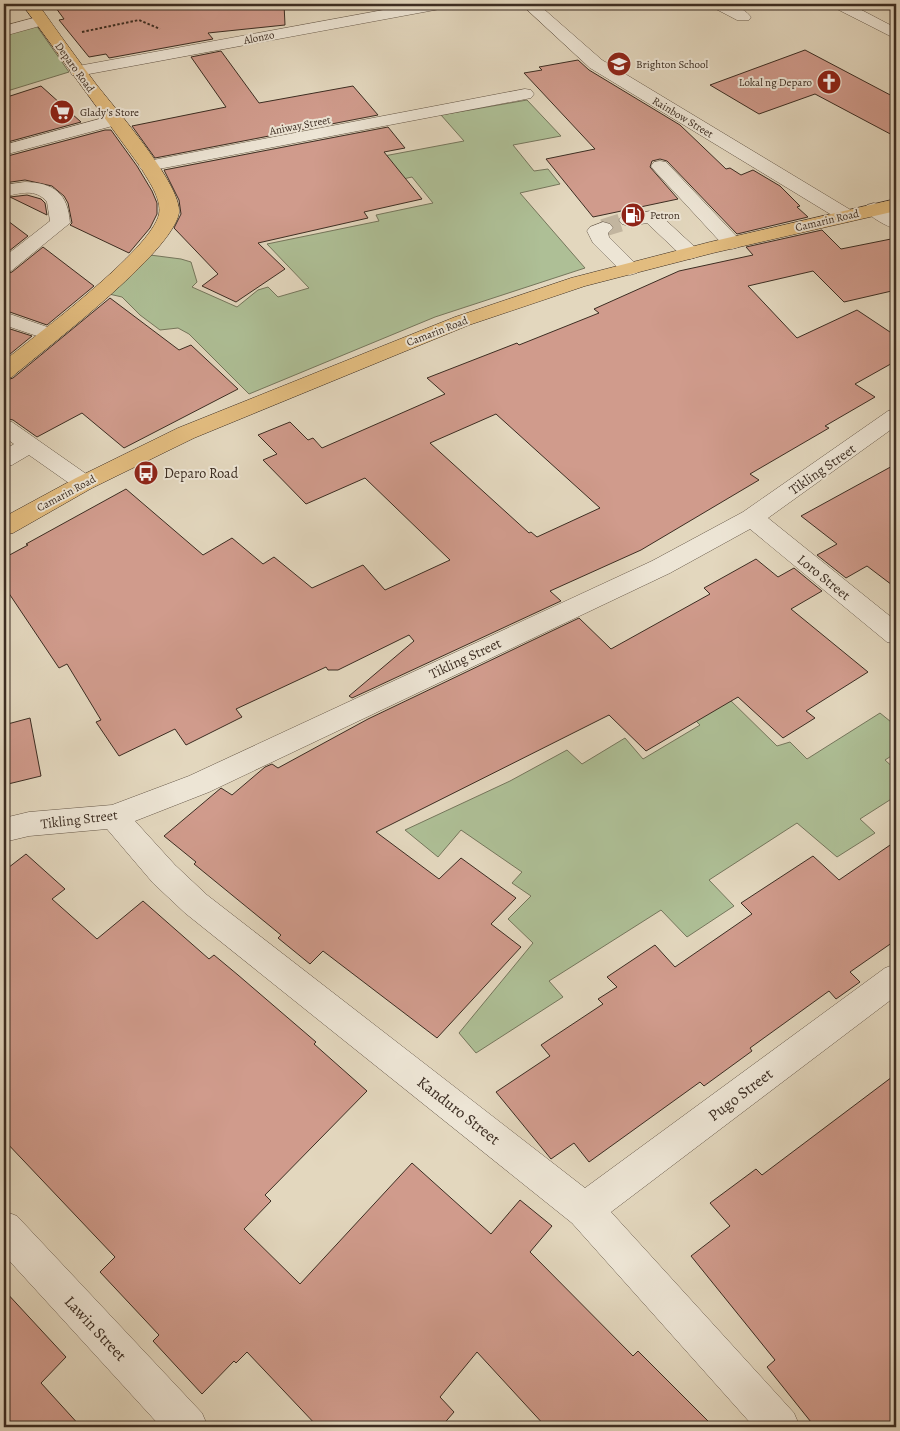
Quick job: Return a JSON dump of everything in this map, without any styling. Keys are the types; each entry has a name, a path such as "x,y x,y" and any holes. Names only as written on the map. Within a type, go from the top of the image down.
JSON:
{"main road":[{"name":"Deparo Road","path":"4,372 119,276 150,246 164,228 170,212 163,191 145,161 30,4"},
{"name":"Camarin Road","path":"4,527 84,483 186,433 462,321 578,282 896,204"}],"street":[{"name":"Alonzo","path":"78,71 440,4"},
{"name":"Rainbow Street","path":"530,4 596,64 847,216"},
{"path":"718,4 742,17"},
{"path":"838,4 896,34"},
{"path":"4,31 41,21"},
{"name":"Aniway Street","path":"145,161 457,93"},
{"path":"145,161 525,94"},
{"path":"4,150 114,120"},
{"path":"660,166 732,243"},
{"path":"4,191 21,187 40,187 56,199 61,210 60,223 4,267"},
{"path":"874,209 896,223"},
{"path":"629,220 651,217 690,254"},
{"path":"603,228 597,231 600,239 630,269"},
{"path":"4,318 49,334"},
{"name":"Tikling Street","path":"4,830 29,824 114,817 200,784 661,567 752,518 896,416"},
{"path":"4,427 84,483"},
{"path":"4,460 30,445"},
{"name":"Loro Street","path":"752,518 896,635"},
{"name":"Kanduro Street","path":"114,817 164,874 196,904 585,1210 780,1427"},
{"name":"Pugo Street","path":"585,1210 896,978"},
{"name":"Lawin Street","path":"4,1229 188,1427"}],"path":[{"path":"54,38 139,20 189,43 195,49"}],"green space":[{"path":"36,25 69,72 4,92 4,35"},
{"path":"527,100 561,136 513,145 534,171 548,169 560,184 520,193 585,268 435,317 249,394 189,334 178,328 160,330 140,315 122,297 109,294 150,255 191,262 197,282 192,287 237,307 258,290 268,287 278,297 309,288 267,244 379,221 376,215 433,203 412,177 403,179 384,156 464,141 441,115"},
{"path":"727,697 777,746 790,742 807,759 880,713 896,726 896,753 885,760 896,770 896,796 860,819 875,833 837,857 797,823 709,880 734,906 687,937 661,910 549,981 563,997 476,1053 459,1033 533,943 508,919 531,896 512,883 522,872 461,830 438,857 405,830 510,781 567,750 582,764 625,738 643,759 700,725 691,716"}],"building":[{"path":"53,4 284,4 285,25 208,33 213,39 109,58 106,54 89,57 59,20 64,19"},
{"name":"Lokal ng Deparo","path":"805,50 896,98 896,137 815,94 759,114 710,85"},
{"path":"221,51 259,103 353,86 378,115 155,158 132,126 226,107 191,57"},
{"path":"578,60 589,70 680,125 726,169 730,168 741,175 753,170 780,186 808,217 737,234 667,161 660,159 652,161 650,167 678,199 593,217 546,159 595,149 524,73 542,70 539,67"},
{"path":"41,86 81,122 4,143 4,98"},
{"path":"388,127 405,148 384,152 422,199 364,212 368,218 258,243 285,269 236,302 202,286 218,274 174,228 181,214 179,200 164,170"},
{"path":"111,130 137,166 157,203 157,214 150,228 129,253 70,225 72,223 68,203 64,196 52,186 25,180 4,183 4,157"},
{"path":"27,195 41,199 45,203 47,215 10,197"},
{"path":"4,218 28,236 4,255"},
{"path":"822,230 841,249 896,238 896,290 844,302 813,271 748,286 797,338 857,310 896,336 896,361 855,384 875,397 825,426 829,428 750,474 759,480 641,550 550,591 561,601 352,698 349,696 414,641 409,635 338,670 328,670 326,667 236,709 242,717 186,745 175,729 119,756 96,722 101,720 67,664 59,668 4,586 4,558 126,489 203,555 232,538 263,564 274,557 312,588 363,565 385,590 450,560 365,478 306,504 263,460 277,454 258,435 290,422 308,440 313,438 322,448 445,394 427,378 517,343 519,345 599,313 594,309 679,271 753,255 746,247","holes":["496,414 600,508 537,537 531,532 529,533 430,443"]},
{"path":"43,247 94,286 47,325 4,310 4,275 12,272"},
{"path":"110,298 179,350 191,345 238,389 124,448 82,413 37,437 13,420 4,418 4,381 13,378"},
{"path":"4,327 32,336 4,359"},
{"path":"896,464 896,588 867,566 846,578 817,555 837,544 801,516"},
{"path":"756,559 778,577 794,568 822,591 791,609 868,672 806,711 815,718 783,738 738,697 646,751 609,715 376,832 439,879 461,858 516,898 491,924 521,947 437,1038 323,951 310,964 278,938 281,935 194,864 196,862 164,836 221,788 232,795 265,767 272,764 278,768 368,719 579,618 611,649 710,594 704,588"},
{"path":"30,718 41,776 4,785 4,725"},
{"path":"896,841 896,940 850,972 860,982 836,999 829,991 750,1048 752,1051 704,1086 700,1082 589,1162 574,1143 551,1159 496,1092 550,1056 541,1045 603,1004 598,999 617,987 607,977 655,945 675,967 752,914 741,903 813,856 839,880"},
{"path":"26,854 65,889 52,899 97,939 143,901 209,959 214,955 238,975 316,1042 314,1044 367,1091 265,1195 271,1201 244,1229 300,1284 412,1163 491,1234 520,1200 552,1226 530,1252 633,1356 638,1351 714,1427 546,1427 477,1352 440,1397 454,1412 441,1427 318,1427 247,1352 236,1363 234,1361 202,1394 153,1341 159,1335 100,1272 115,1257 4,1140 4,871"},
{"path":"896,1074 896,1427 815,1427 767,1367 775,1360 691,1256 730,1226 710,1203 756,1169 762,1175"},
{"path":"4,1290 66,1357 41,1383 81,1427 4,1427"}],"tunnel":[{"path":"603,228 629,220"}],"place":[{"name":"Brighton School","path":"619,64"},
{"name":"Lokal ng Deparo","path":"829,82"},
{"name":"Glady's Store","path":"62,112"},
{"name":"Petron","path":"633,215"},
{"name":"Deparo Road","path":"146,473"}]}
